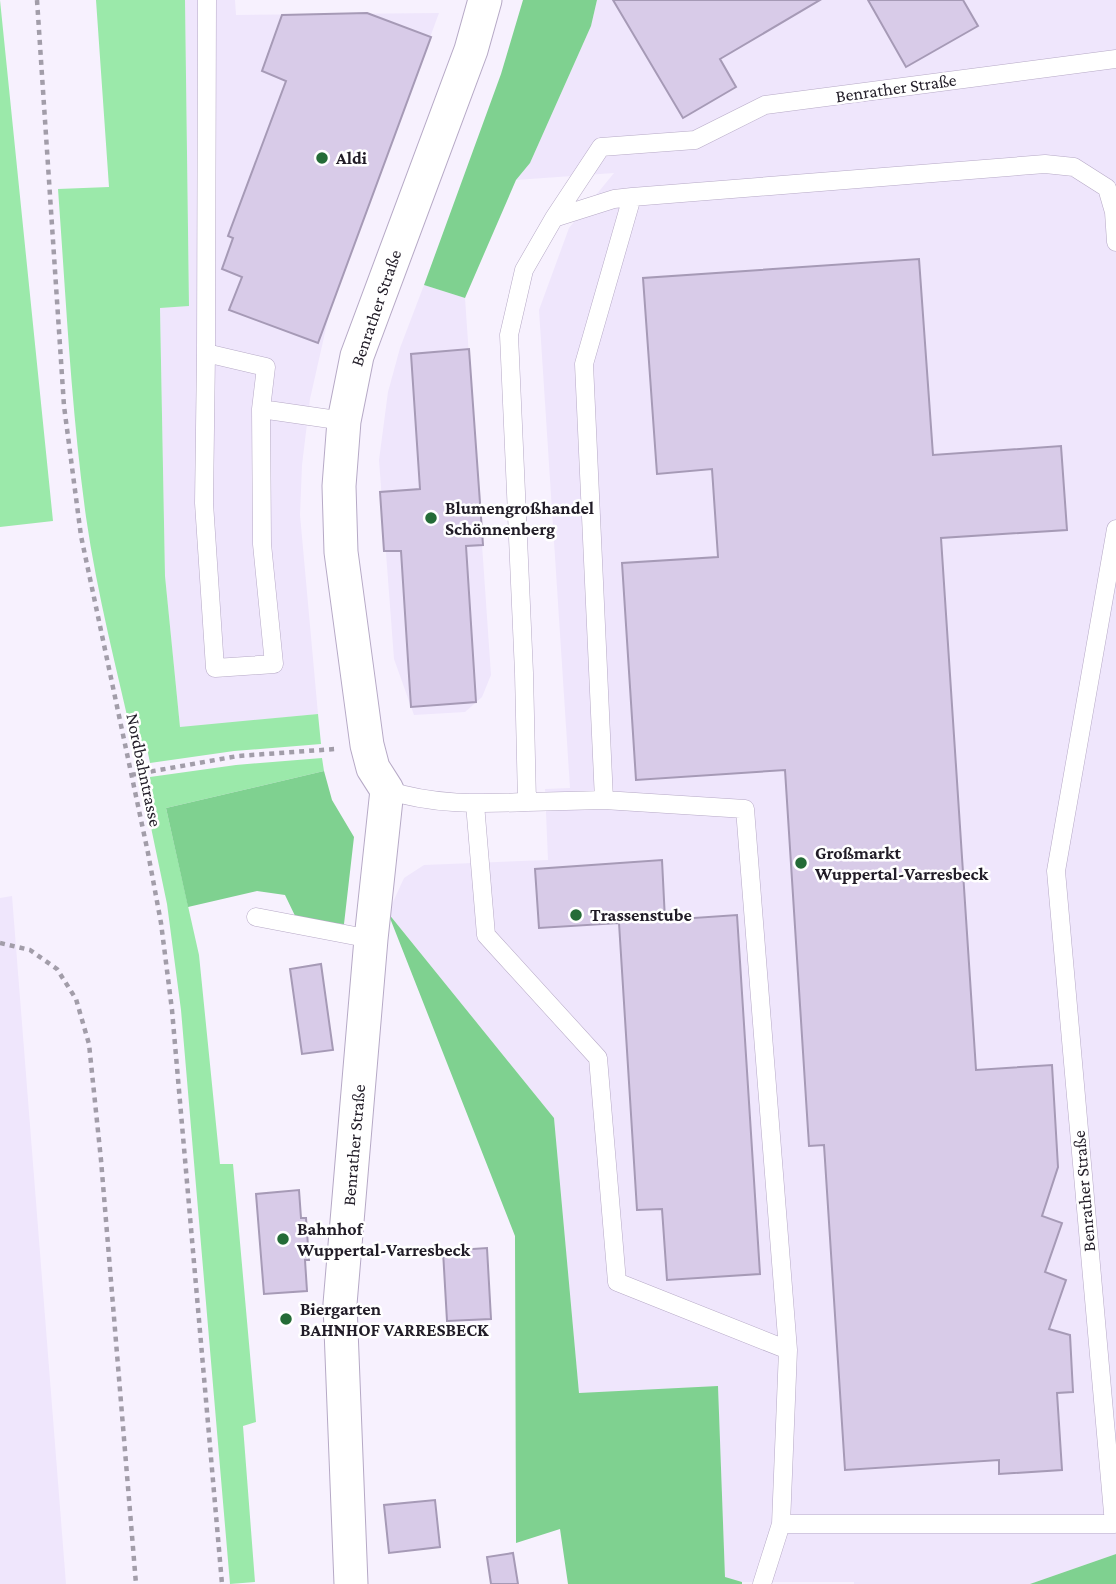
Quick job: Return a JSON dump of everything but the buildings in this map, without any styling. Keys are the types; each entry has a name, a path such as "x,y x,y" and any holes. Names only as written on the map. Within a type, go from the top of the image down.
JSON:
{"street":[{"name":"Benrather Straße","path":"351,1584 340,1304 371,939 387,790 373,768 367,745 341,552 339,486 344,421 358,356 471,50 485,0"}],"lane":[{"path":"206,353 266,367 261,408 262,544 274,664 215,668 204,503 207,0"},
{"name":"Benrather Straße","path":"527,802 509,335 524,270 554,218 601,147 695,140 765,105 1116,59"},
{"path":"554,218 614,199 632,197 1045,164 1074,167 1107,188 1114,212 1116,242"},
{"path":"604,800 584,364 632,197"},
{"path":"261,408 344,421"},
{"name":"Benrather Straße","path":"780,1524 1114,1524 1056,871 1116,529"},
{"path":"387,790 412,799 475,804 604,800 745,808 788,1350 780,1524 762,1584"},
{"path":"475,804 486,934 598,1058 617,1282 788,1350"},
{"path":"256,917 371,939"}],"path":[{"name":"Nordbahntrasse","path":"37,0 64,406 81,536 161,923 172,1010 222,1584"},
{"path":"131,775 238,756 367,745"},
{"path":"0,943 30,950 57,969 76,999 89,1044 136,1584"}],"shaded area":[{"path":"185,0 235,0 236,15 439,13 331,306 310,399 302,465 300,515 318,714 180,728 165,576 160,307 189,306"},
{"name":"Großmarkt Wuppertal-Varresbeck","path":"597,0 1116,0 1116,1554 1030,1584 742,1582 725,1578 718,1387 579,1394 554,1118 388,913 404,878 424,865 548,860 545,789 570,788 539,310 569,228 614,173 516,180 530,163 591,26"},
{"name":"Blumengroßhandel Schönnenberg","path":"424,285 465,298 491,675 482,697 465,712 414,715 394,659 379,460 388,392 400,348"},
{"path":"12,896 66,1584 0,1584 0,898"}],"green space":[{"path":"0,0 53,521 0,527"},
{"path":"96,0 185,0 189,306 160,308 165,576 180,727 318,714 321,744 234,751 150,763 146,743 134,746 86,517 73,394 58,189 109,187"},
{"path":"523,0 597,0 591,26 530,163 516,180 465,298 424,285 501,74"},
{"path":"322,758 324,771 166,808 199,955 220,1164 233,1164 256,1422 243,1426 255,1582 230,1584 181,1010 167,904 143,789 151,787 150,777 236,765"},
{"path":"324,771 332,800 354,837 344,924 298,922 285,895 257,891 188,907 166,808"},
{"path":"388,913 554,1118 579,1393 718,1386 725,1577 742,1584 568,1584 560,1529 516,1543 515,1236"},
{"path":"1116,1554 1116,1584 1030,1584"}],"place":[{"name":"Aldi","path":"322,158"},
{"name":"Blumengroßhandel Schönnenberg","path":"431,518"},
{"name":"Großmarkt Wuppertal-Varresbeck","path":"801,863"},
{"name":"Trassenstube","path":"576,915"},
{"name":"Bahnhof Wuppertal-Varresbeck","path":"283,1239"},
{"name":"Biergarten BAHNHOF VARRESBECK","path":"286,1319"}]}
